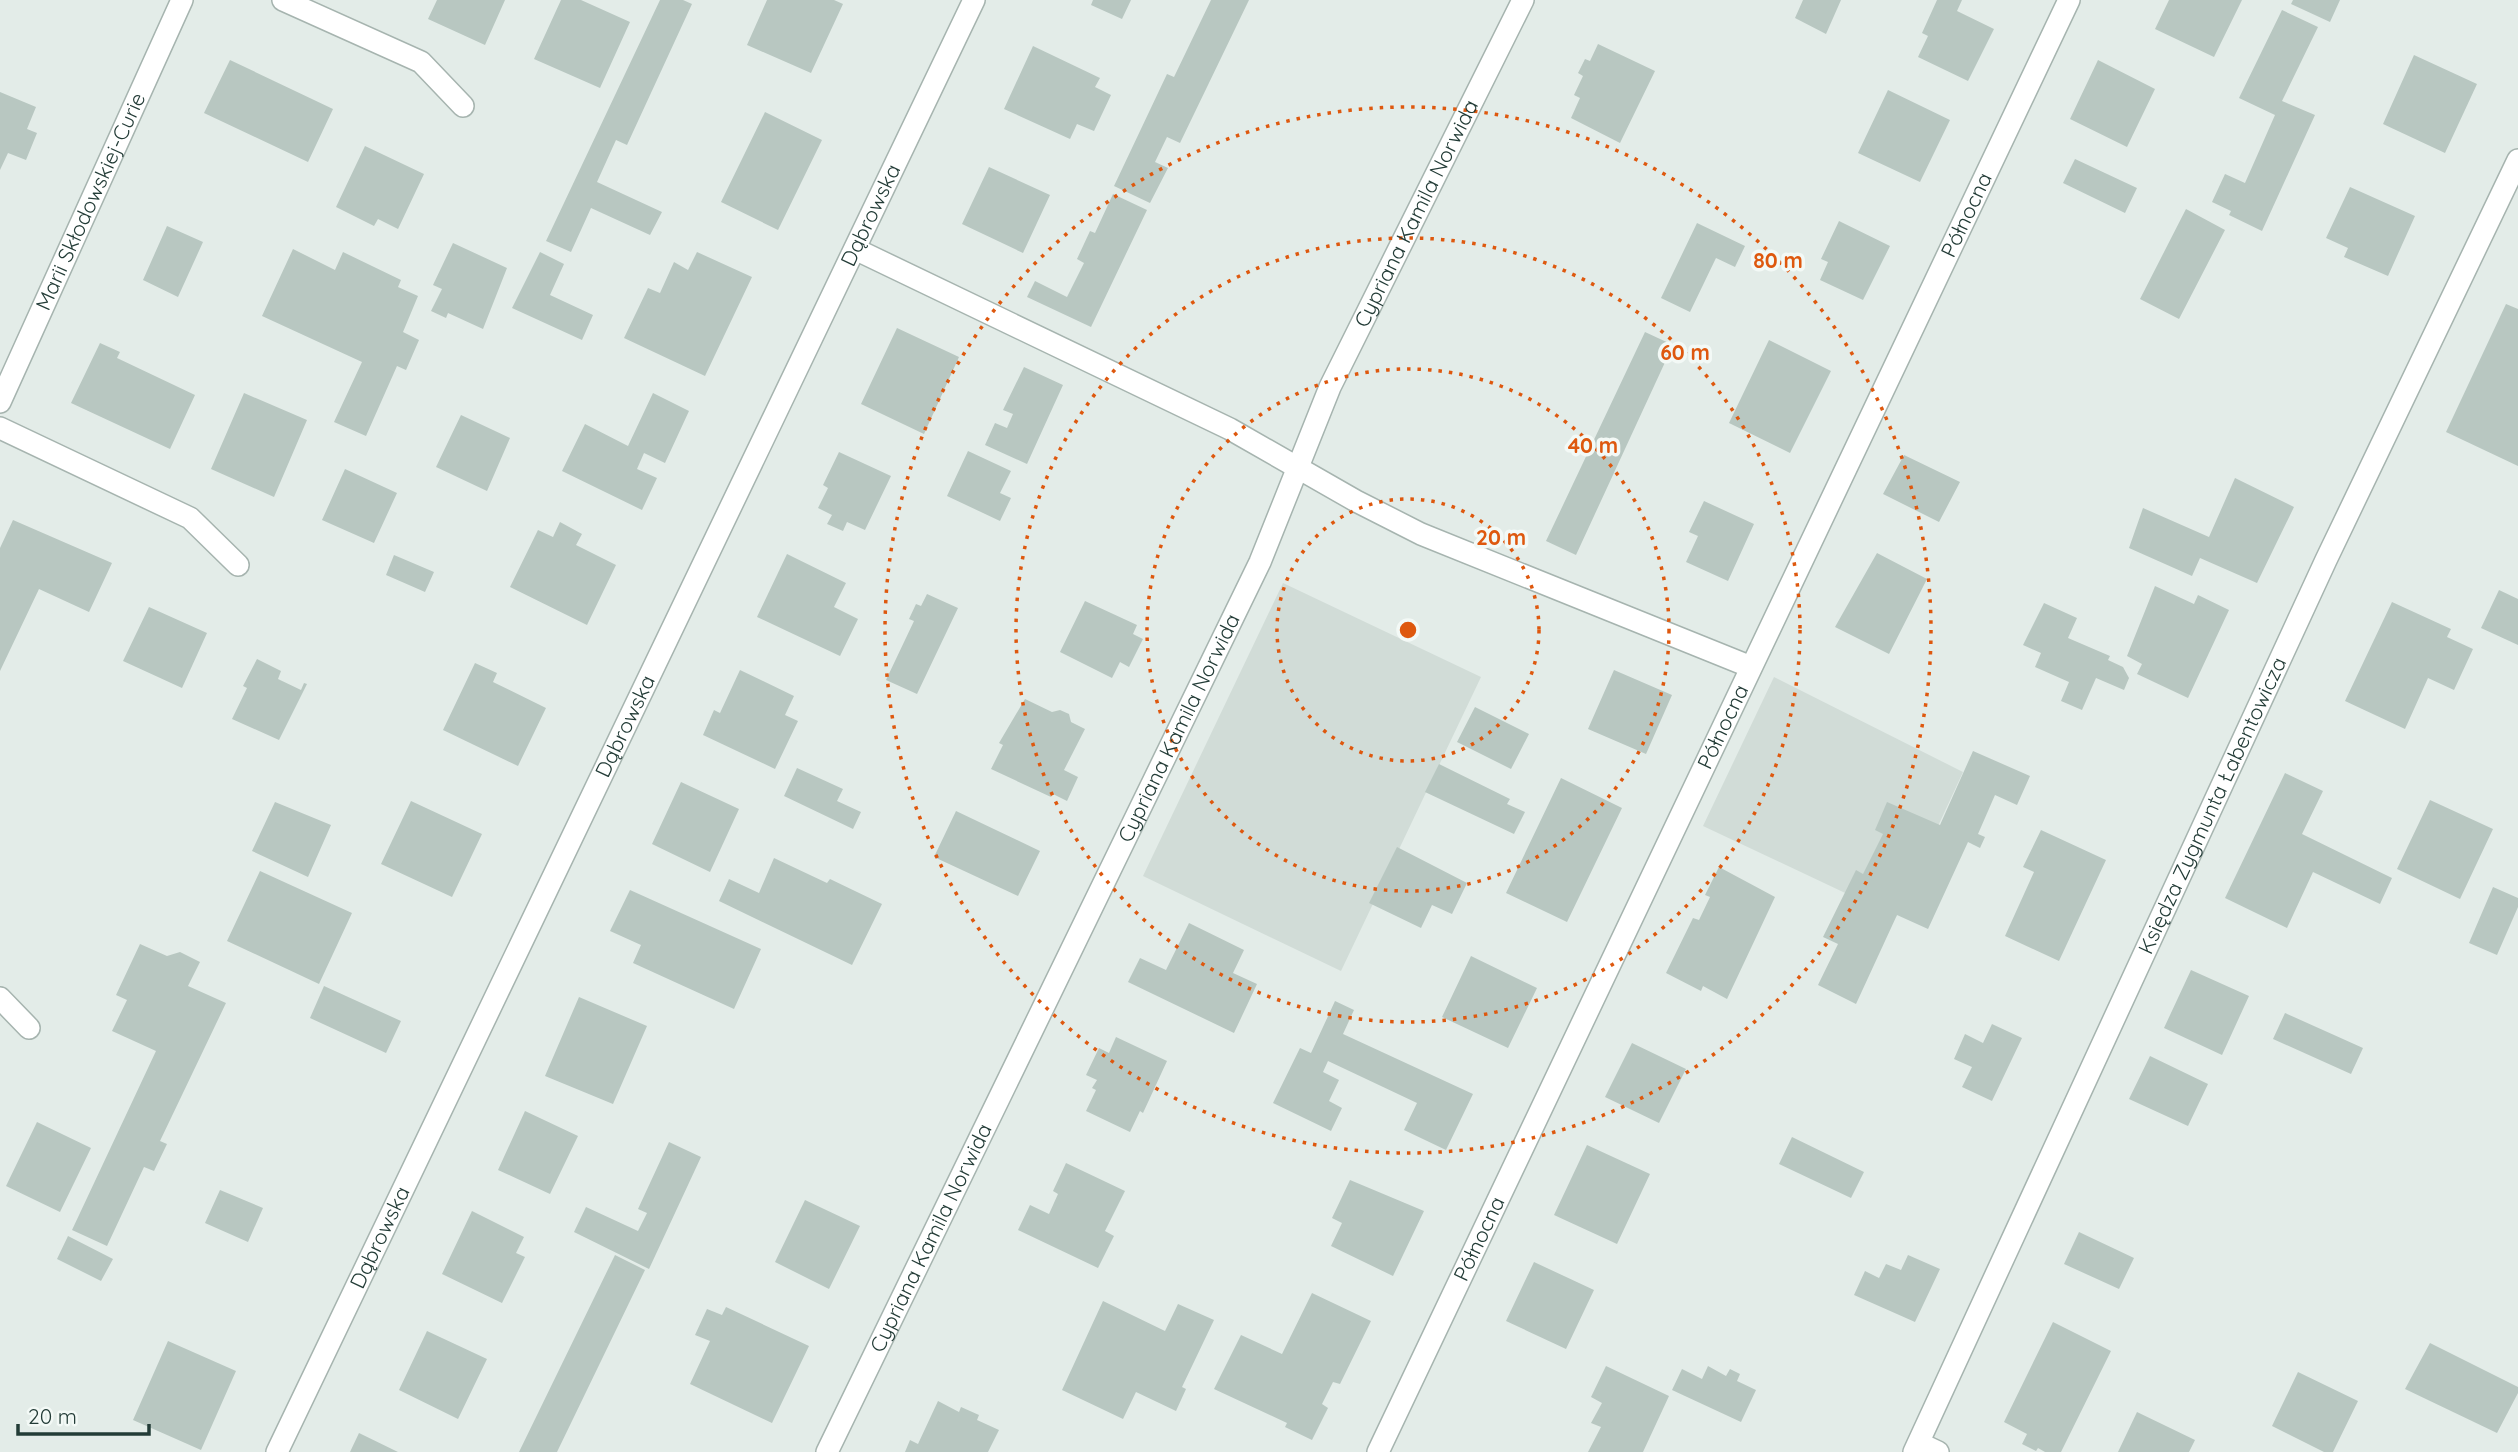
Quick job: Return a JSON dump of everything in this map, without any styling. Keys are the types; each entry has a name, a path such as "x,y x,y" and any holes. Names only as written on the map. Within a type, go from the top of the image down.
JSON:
{"street":[{"name":"Marii Skłodowskiej-Curie","path":"0,402 182,0"},
{"path":"283,0 421,62 463,106"},
{"name":"Dąbrowska","path":"277,1452 974,0"},
{"name":"Cypriana Kamila Norwida","path":"827,1452 1260,562 1330,387 1523,0"},
{"name":"Północna","path":"1378,1452 2069,0"},
{"name":"Księdza Zygmunta Łabentowicza","path":"1924,1449 2326,559 2518,160"},
{"path":"855,249 1230,429 1298,469 1421,534 1751,667"},
{"path":"0,428 190,518 238,565"},
{"path":"0,998 29,1028"}],"shaded area":[{"path":"1283,583 1481,677 1341,971 1143,876"},
{"path":"1774,677 1963,772 1896,917 1703,826"}],"building":[{"path":"437,0 505,0 485,45 428,19"},
{"path":"561,0 581,0 630,22 600,88 534,59"},
{"path":"660,0 683,0 692,4 627,145 616,140 597,182 662,212 650,235 591,208 571,252 546,241"},
{"path":"767,0 834,0 843,4 811,73 747,45"},
{"path":"1093,0 1131,0 1122,19 1091,5"},
{"path":"1211,0 1249,0 1180,143 1167,137 1155,162 1168,168 1150,203 1114,186 1167,74 1174,77"},
{"path":"1803,0 1841,0 1826,34 1795,18"},
{"path":"1937,0 1962,0 1957,11 1994,29 1968,81 1918,57 1928,36 1922,33"},
{"path":"2169,0 2242,0 2214,57 2155,29"},
{"path":"2293,0 2340,0 2330,22 2291,4"},
{"path":"2282,10 2318,27 2282,101 2315,115 2262,231 2229,215 2231,211 2212,202 2225,174 2245,183 2275,115 2239,98"},
{"path":"1598,44 1655,71 1620,143 1571,118 1580,98 1574,95 1583,76 1578,73 1585,59 1590,61"},
{"path":"1033,46 1100,78 1095,87 1111,95 1094,131 1077,124 1070,139 1004,109"},
{"path":"2414,55 2477,84 2445,153 2383,124"},
{"path":"230,60 333,109 308,162 204,113"},
{"path":"2098,60 2155,89 2127,147 2070,119"},
{"path":"1888,90 1950,120 1920,182 1858,153"},
{"path":"0,92 36,107 27,129 37,133 26,160 8,153 0,170"},
{"path":"765,112 822,140 778,230 721,202"},
{"path":"365,146 424,174 398,229 378,219 374,226 336,207"},
{"path":"2075,159 2137,188 2125,213 2063,183"},
{"path":"989,167 1050,195 1023,253 962,224"},
{"path":"2350,187 2415,216 2388,276 2344,257 2348,248 2326,238"},
{"path":"1113,194 1147,210 1091,327 1027,297 1035,281 1067,297 1084,263 1077,259 1090,231 1095,233"},
{"path":"2186,209 2225,230 2179,319 2140,299"},
{"path":"1839,221 1890,246 1863,300 1820,280 1828,262 1821,259"},
{"path":"1697,223 1745,246 1735,267 1716,258 1690,312 1661,298"},
{"path":"167,226 203,242 178,297 143,280"},
{"path":"453,243 507,268 483,329 448,313 446,318 431,311 442,289 433,285"},
{"path":"293,249 335,270 343,252 401,280 398,287 418,296 403,332 419,340 406,370 397,366 366,436 334,422 362,362 262,316"},
{"path":"540,252 564,264 550,295 593,315 582,340 512,308"},
{"path":"697,252 752,277 705,376 624,338 648,288 660,293 674,262 688,270"},
{"path":"2506,304 2518,309 2518,466 2446,432"},
{"path":"897,328 959,357 924,434 861,404"},
{"path":"1645,332 1673,345 1576,555 1546,541"},
{"path":"1769,340 1831,371 1790,453 1729,423"},
{"path":"100,343 120,352 117,358 195,395 170,449 71,403"},
{"path":"1024,367 1063,385 1027,464 985,445 995,423 1007,428 1013,414 1003,410"},
{"path":"244,393 307,420 274,497 211,469"},
{"path":"653,393 689,411 665,463 644,453 637,469 657,478 642,510 562,471 585,424 628,446"},
{"path":"461,415 510,438 487,491 436,467"},
{"path":"968,451 1011,471 1000,493 1011,498 1000,521 947,496"},
{"path":"839,452 891,476 865,530 847,522 843,531 827,524 832,515 818,508 828,488 823,485"},
{"path":"1904,455 1960,482 1939,522 1883,494"},
{"path":"345,469 397,493 374,543 322,520"},
{"path":"2235,478 2294,507 2257,583 2200,558 2192,576 2129,548 2143,508 2209,537"},
{"path":"1704,501 1754,524 1728,581 1686,562 1698,536 1689,532"},
{"path":"13,520 112,563 89,612 39,589 0,671 0,548"},
{"path":"560,522 582,534 576,545 616,565 587,625 510,587 538,530 553,537"},
{"path":"1877,553 1927,579 1889,654 1835,627"},
{"path":"787,554 846,583 834,607 858,619 840,656 757,617"},
{"path":"394,555 434,572 425,592 386,575"},
{"path":"2155,586 2194,604 2198,595 2229,610 2188,698 2137,674 2142,664 2127,656"},
{"path":"2499,590 2518,599 2518,645 2481,628"},
{"path":"927,594 958,608 917,694 886,680 914,621 909,619 916,604 921,606"},
{"path":"1085,601 1137,625 1133,634 1143,639 1129,667 1120,662 1112,678 1060,652"},
{"path":"2392,602 2451,629 2447,637 2473,649 2454,690 2428,678 2405,729 2345,701"},
{"path":"2044,603 2077,618 2068,638 2110,656 2108,660 2123,667 2129,678 2124,690 2096,678 2082,710 2061,701 2069,682 2035,667 2041,653 2023,645"},
{"path":"149,607 207,633 182,688 123,661"},
{"path":"257,659 281,671 278,679 301,690 304,683 307,684 279,740 232,719 247,688 243,686"},
{"path":"475,663 497,673 493,682 546,708 518,766 443,730"},
{"path":"740,670 794,696 785,715 798,721 775,769 703,735 714,710 720,713"},
{"path":"1614,670 1672,695 1646,754 1588,729"},
{"path":"1025,699 1052,712 1060,710 1069,714 1071,722 1085,729 1064,770 1078,777 1067,801 1053,794 1051,797 991,769 1003,745 999,743"},
{"path":"1475,707 1529,734 1511,769 1457,742"},
{"path":"1973,751 2030,776 2017,805 1995,795 1978,834 1985,837 1980,848 1968,842 1928,929 1897,915 1856,1004 1818,985 1838,944 1823,937 1856,870 1863,874 1883,834 1875,830 1887,802 1940,825"},
{"path":"1439,764 1510,799 1507,804 1525,812 1514,834 1425,792"},
{"path":"797,768 843,789 837,801 861,812 853,829 784,796"},
{"path":"2285,773 2323,791 2302,834 2392,878 2380,904 2313,872 2287,928 2225,898"},
{"path":"1561,778 1622,808 1567,922 1506,893"},
{"path":"681,782 739,809 710,872 652,844"},
{"path":"2430,800 2493,829 2460,899 2397,869"},
{"path":"411,801 482,834 452,897 381,864"},
{"path":"275,802 331,825 308,877 252,851"},
{"path":"956,811 1040,851 1018,896 934,857"},
{"path":"2041,830 2106,860 2059,961 2005,936 2034,872 2023,867"},
{"path":"1397,847 1467,883 1452,914 1432,905 1421,928 1369,903"},
{"path":"774,858 827,883 830,879 882,904 852,965 719,901 729,879 759,893"},
{"path":"1719,867 1775,897 1727,999 1703,986 1701,991 1666,973 1693,918 1699,920 1710,897 1705,895"},
{"path":"260,871 352,913 319,984 227,941"},
{"path":"2493,887 2518,898 2518,907 2497,955 2469,943"},
{"path":"630,890 761,949 734,1009 633,963 641,945 610,931"},
{"path":"1189,923 1244,950 1233,973 1257,984 1234,1033 1128,982 1140,958 1166,970"},
{"path":"140,944 167,956 180,952 200,962 188,986 226,1003 160,1141 167,1144 154,1171 144,1167 107,1246 72,1230 156,1051 112,1031 127,1000 116,995"},
{"path":"1471,956 1537,988 1508,1048 1442,1017"},
{"path":"2191,970 2249,996 2222,1055 2164,1028"},
{"path":"324,986 401,1021 386,1053 310,1018"},
{"path":"579,997 647,1026 613,1104 545,1076"},
{"path":"1335,1001 1354,1010 1343,1034 1473,1094 1446,1150 1404,1130 1417,1103 1328,1061 1323,1072 1339,1080 1329,1101 1342,1108 1331,1131 1273,1103 1300,1048 1311,1053"},
{"path":"2285,1013 2363,1048 2351,1074 2273,1039"},
{"path":"1992,1024 2022,1038 1992,1101 1962,1087 1972,1067 1954,1059 1965,1034 1983,1043"},
{"path":"1116,1037 1167,1061 1143,1113 1140,1111 1130,1132 1086,1111 1096,1090 1092,1088 1097,1080 1086,1075 1099,1048 1109,1053"},
{"path":"1632,1043 1686,1069 1659,1123 1605,1097"},
{"path":"2150,1056 2208,1084 2188,1126 2129,1099"},
{"path":"525,1111 578,1136 550,1194 498,1170"},
{"path":"37,1122 91,1148 60,1212 6,1186"},
{"path":"1792,1137 1864,1172 1851,1198 1779,1164"},
{"path":"669,1142 701,1157 649,1269 574,1232 586,1207 638,1231 647,1213 638,1209"},
{"path":"1587,1145 1650,1174 1617,1244 1554,1215"},
{"path":"1066,1163 1125,1191 1105,1231 1114,1236 1098,1268 1018,1230 1030,1205 1049,1214 1058,1194 1053,1191"},
{"path":"1350,1180 1424,1211 1393,1276 1331,1246 1342,1223 1332,1218"},
{"path":"220,1190 263,1208 248,1242 205,1223"},
{"path":"805,1200 860,1226 829,1289 775,1262"},
{"path":"472,1211 524,1237 516,1253 525,1257 502,1303 442,1274"},
{"path":"2079,1232 2134,1258 2119,1289 2064,1264"},
{"path":"68,1236 113,1259 101,1281 57,1259"},
{"path":"615,1255 645,1270 557,1452 519,1452"},
{"path":"1908,1255 1940,1269 1915,1322 1854,1295 1865,1271 1879,1278 1886,1264 1901,1270"},
{"path":"1534,1262 1594,1290 1566,1349 1506,1321"},
{"path":"1312,1293 1371,1321 1340,1384 1333,1382 1322,1404 1328,1408 1312,1440 1285,1427 1287,1423 1214,1389 1241,1335 1282,1354"},
{"path":"1103,1301 1165,1331 1178,1304 1214,1320 1182,1387 1186,1389 1176,1411 1136,1392 1123,1419 1062,1390"},
{"path":"726,1307 809,1346 772,1423 690,1384 710,1341 695,1335 707,1309 722,1315"},
{"path":"2053,1322 2111,1351 2061,1452 2045,1452 2022,1444 2027,1434 2004,1422"},
{"path":"427,1331 487,1359 458,1419 399,1390"},
{"path":"168,1341 236,1371 201,1450 133,1420"},
{"path":"2430,1343 2518,1387 2518,1393 2497,1433 2405,1389"},
{"path":"1606,1366 1669,1396 1643,1452 1588,1452 1601,1427 1591,1423 1602,1403 1591,1397"},
{"path":"1708,1366 1726,1376 1730,1369 1740,1374 1737,1381 1756,1390 1741,1422 1672,1390 1682,1369 1702,1379"},
{"path":"2298,1372 2358,1401 2333,1452 2324,1452 2272,1426"},
{"path":"938,1401 959,1412 961,1407 979,1415 977,1420 999,1430 988,1452 905,1452 910,1440 918,1444"},
{"path":"2137,1412 2195,1440 2189,1452 2118,1452"},
{"path":"359,1433 398,1452 350,1452"}]}
